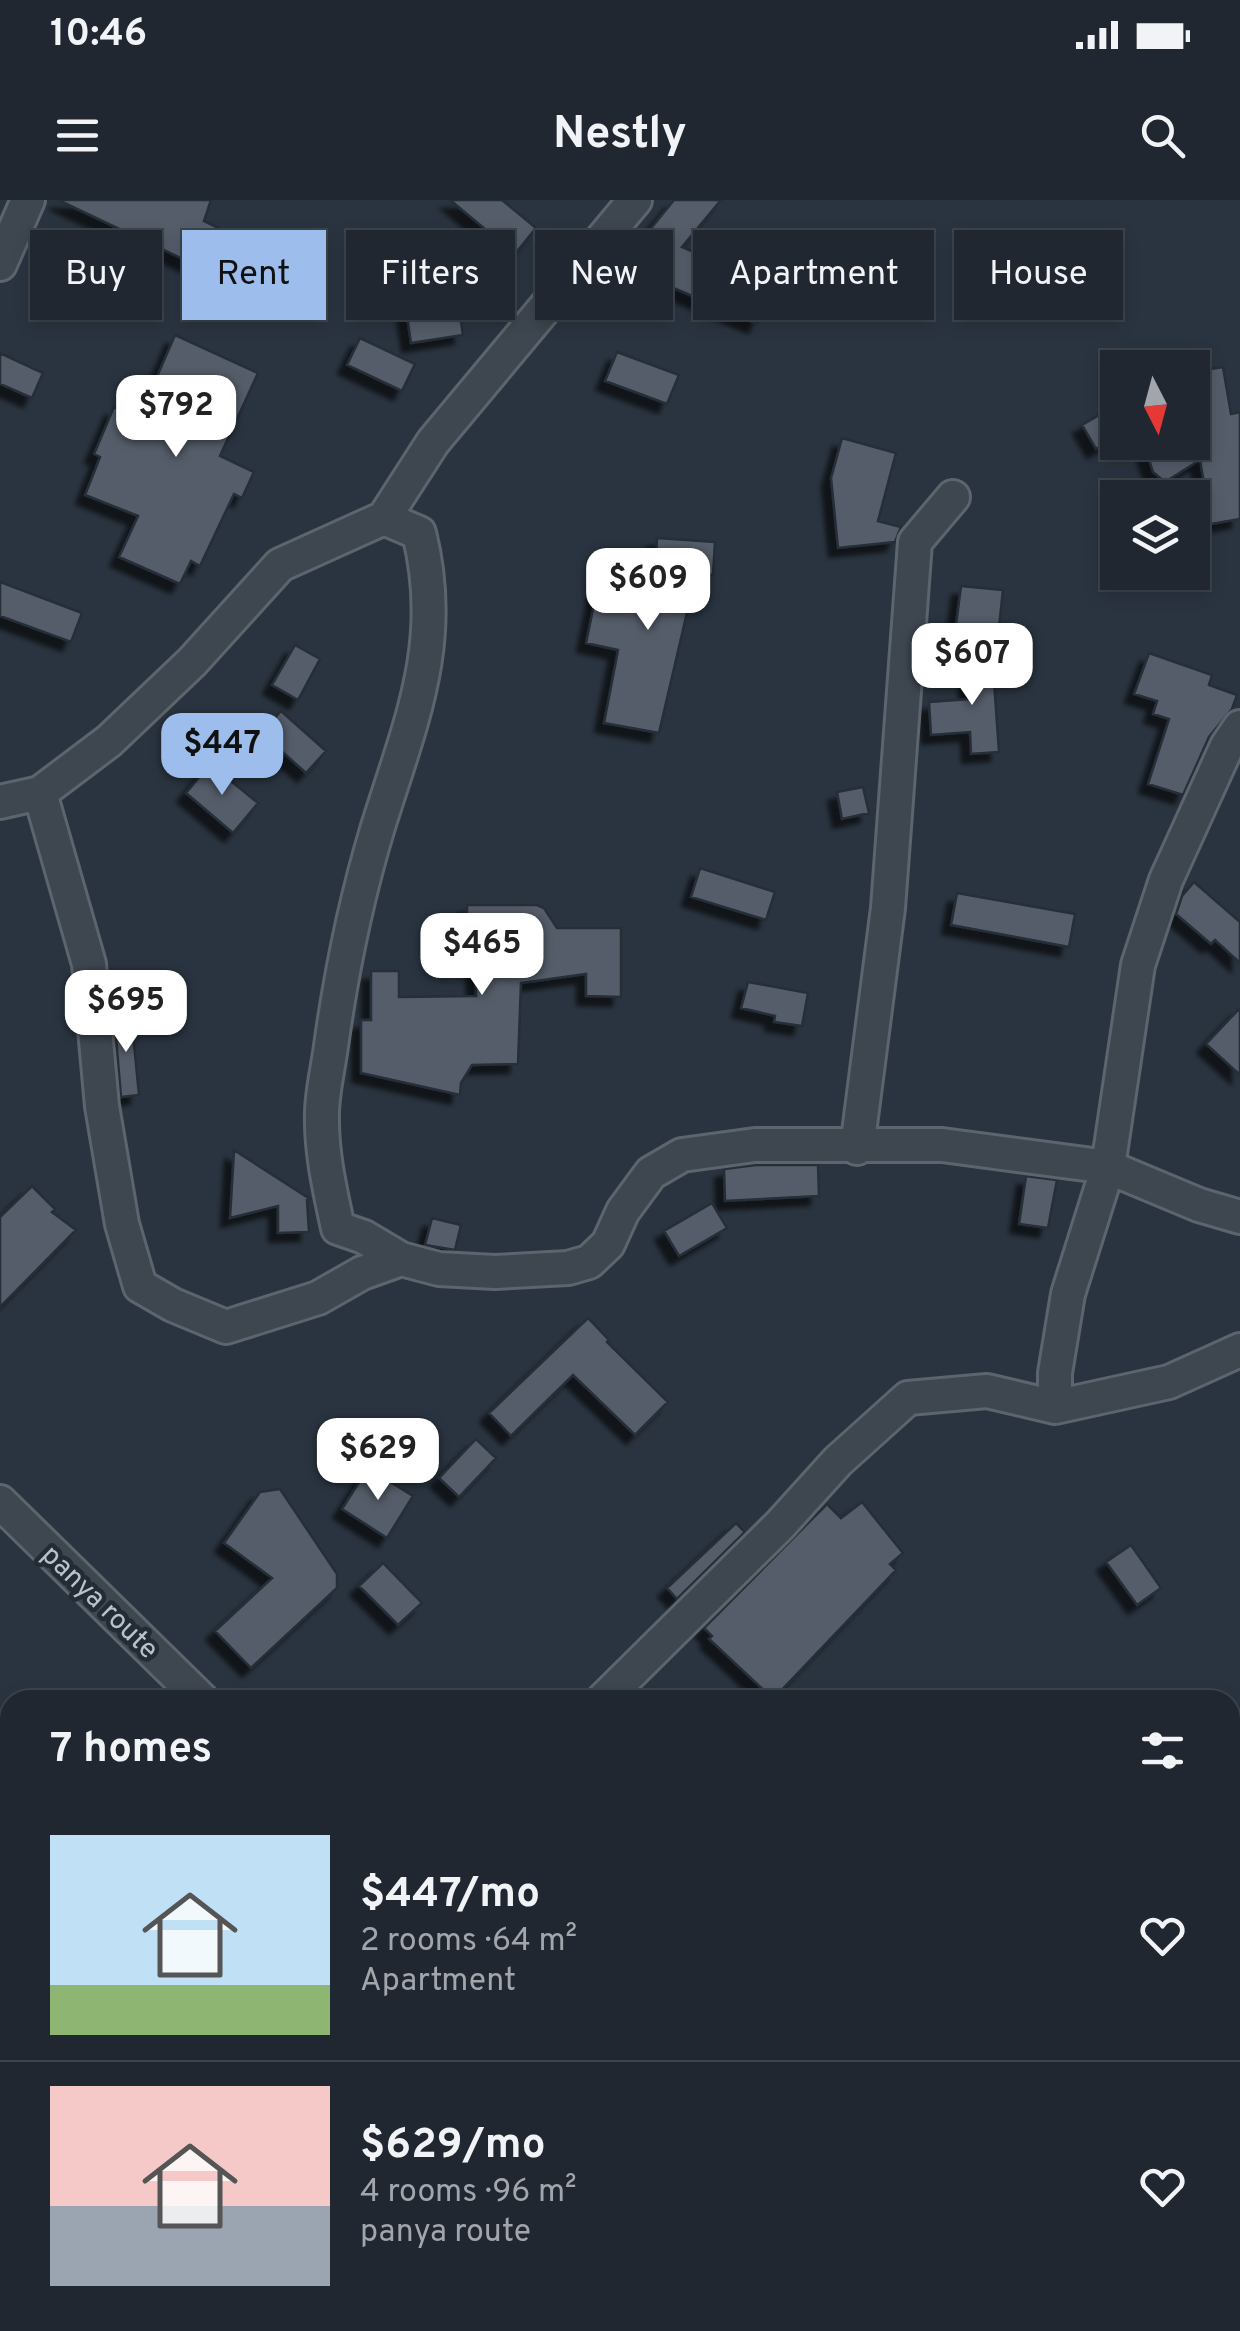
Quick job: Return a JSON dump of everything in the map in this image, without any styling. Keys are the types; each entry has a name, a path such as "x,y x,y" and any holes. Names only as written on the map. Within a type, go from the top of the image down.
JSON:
{"street":[{"path":"0,264 28,200"},
{"path":"0,802 40,792 123,728 192,662 280,565 384,518 433,442 635,200"},
{"path":"857,1148 888,908 916,542 953,497"},
{"path":"384,518 419,533 428,569 427,665 358,905 338,994 322,1115 328,1184 338,1228 364,1237 401,1259 440,1268 495,1272 568,1268 589,1262 608,1244 623,1211 651,1173 682,1155 756,1145 942,1145 1108,1168 1199,1205 1240,1216"},
{"path":"1055,1408 1055,1373 1068,1294 1108,1168 1138,966 1166,880 1227,746 1240,726"},
{"path":"40,792 89,964 102,1106 122,1224 140,1286 174,1306 226,1327 318,1298 362,1273 401,1259"},
{"path":"613,1690 780,1525 838,1460 908,1398 987,1392 1055,1408 1169,1382 1240,1350"},
{"name":"panya route","path":"0,1502 192,1690"}],"building":[{"path":"58,200 211,200 204,221 223,230 182,230 182,259 162,249 162,230 121,230"},
{"path":"450,200 502,200 536,228 515,254 515,230 486,230"},
{"path":"674,200 721,200 682,247 693,252 693,296 673,288 673,230 650,230"},
{"path":"408,320 461,320 463,335 411,343"},
{"path":"175,335 258,373 220,456 254,472 242,498 234,494 200,566 191,561 180,584 119,557 138,516 85,495 100,457 94,454 114,407 139,418"},
{"path":"360,338 415,364 402,391 347,365"},
{"path":"617,352 679,375 667,404 605,381"},
{"path":"0,353 43,373 32,398 0,384"},
{"path":"1223,367 1231,414 1240,412 1240,519 1211,524 1210,480 1203,480 1200,460 1210,460 1210,369"},
{"path":"1100,414 1100,447 1096,449 1082,425"},
{"path":"842,438 896,453 878,521 901,527 895,542 838,548 831,478"},
{"path":"1149,460 1200,460 1168,480 1153,472"},
{"path":"657,538 715,542 713,575 696,574 659,733 604,723 618,650 586,643 598,585 654,597"},
{"path":"0,582 82,613 71,642 0,616"},
{"path":"961,586 1003,590 998,637 955,632"},
{"path":"295,645 320,659 298,700 272,685"},
{"path":"992,652 999,752 971,754 970,732 931,735 929,702 969,699 967,654"},
{"path":"1149,653 1212,675 1209,685 1237,695 1232,709 1209,737 1183,795 1148,784 1169,719 1153,714 1157,701 1134,694"},
{"path":"281,711 326,751 306,773 261,733"},
{"path":"210,764 258,803 233,833 186,793"},
{"path":"863,787 869,813 842,819 837,792"},
{"path":"700,868 775,892 766,920 691,897"},
{"path":"1194,882 1240,922 1240,963 1215,940 1211,944 1176,914 1182,896"},
{"path":"957,893 1075,914 1069,947 951,925"},
{"path":"467,905 537,905 544,908 557,928 621,928 621,997 586,996 586,974 521,983 518,1064 472,1065 461,1083 460,1095 361,1073 361,1020 371,1020 371,971 399,971 399,997 476,996 475,943 467,942"},
{"path":"748,982 808,993 802,1026 774,1022 775,1016 741,1008"},
{"path":"1240,1008 1240,1075 1206,1044"},
{"path":"131,1013 139,1095 121,1097 114,1014"},
{"path":"234,1150 310,1199 309,1232 278,1233 278,1206 230,1218"},
{"path":"818,1165 819,1196 725,1201 724,1169"},
{"path":"1026,1176 1057,1180 1048,1228 1019,1224"},
{"path":"32,1186 55,1209 52,1212 76,1230 0,1307 0,1217"},
{"path":"712,1203 727,1228 679,1256 664,1231"},
{"path":"432,1218 461,1225 455,1250 425,1245"},
{"path":"588,1318 668,1402 635,1435 573,1375 511,1436 489,1413"},
{"path":"476,1439 496,1458 459,1497 439,1478"},
{"path":"368,1468 413,1496 387,1538 342,1509"},
{"path":"280,1489 337,1574 337,1588 251,1668 215,1631 272,1578 224,1543 260,1492"},
{"path":"862,1502 903,1553 890,1564 896,1570 782,1690 763,1690 709,1639 712,1636 704,1628 827,1504 841,1518"},
{"path":"736,1523 745,1532 677,1599 667,1588"},
{"path":"1131,1545 1161,1588 1137,1605 1106,1562"},
{"path":"383,1563 422,1603 398,1625 359,1586"}]}
